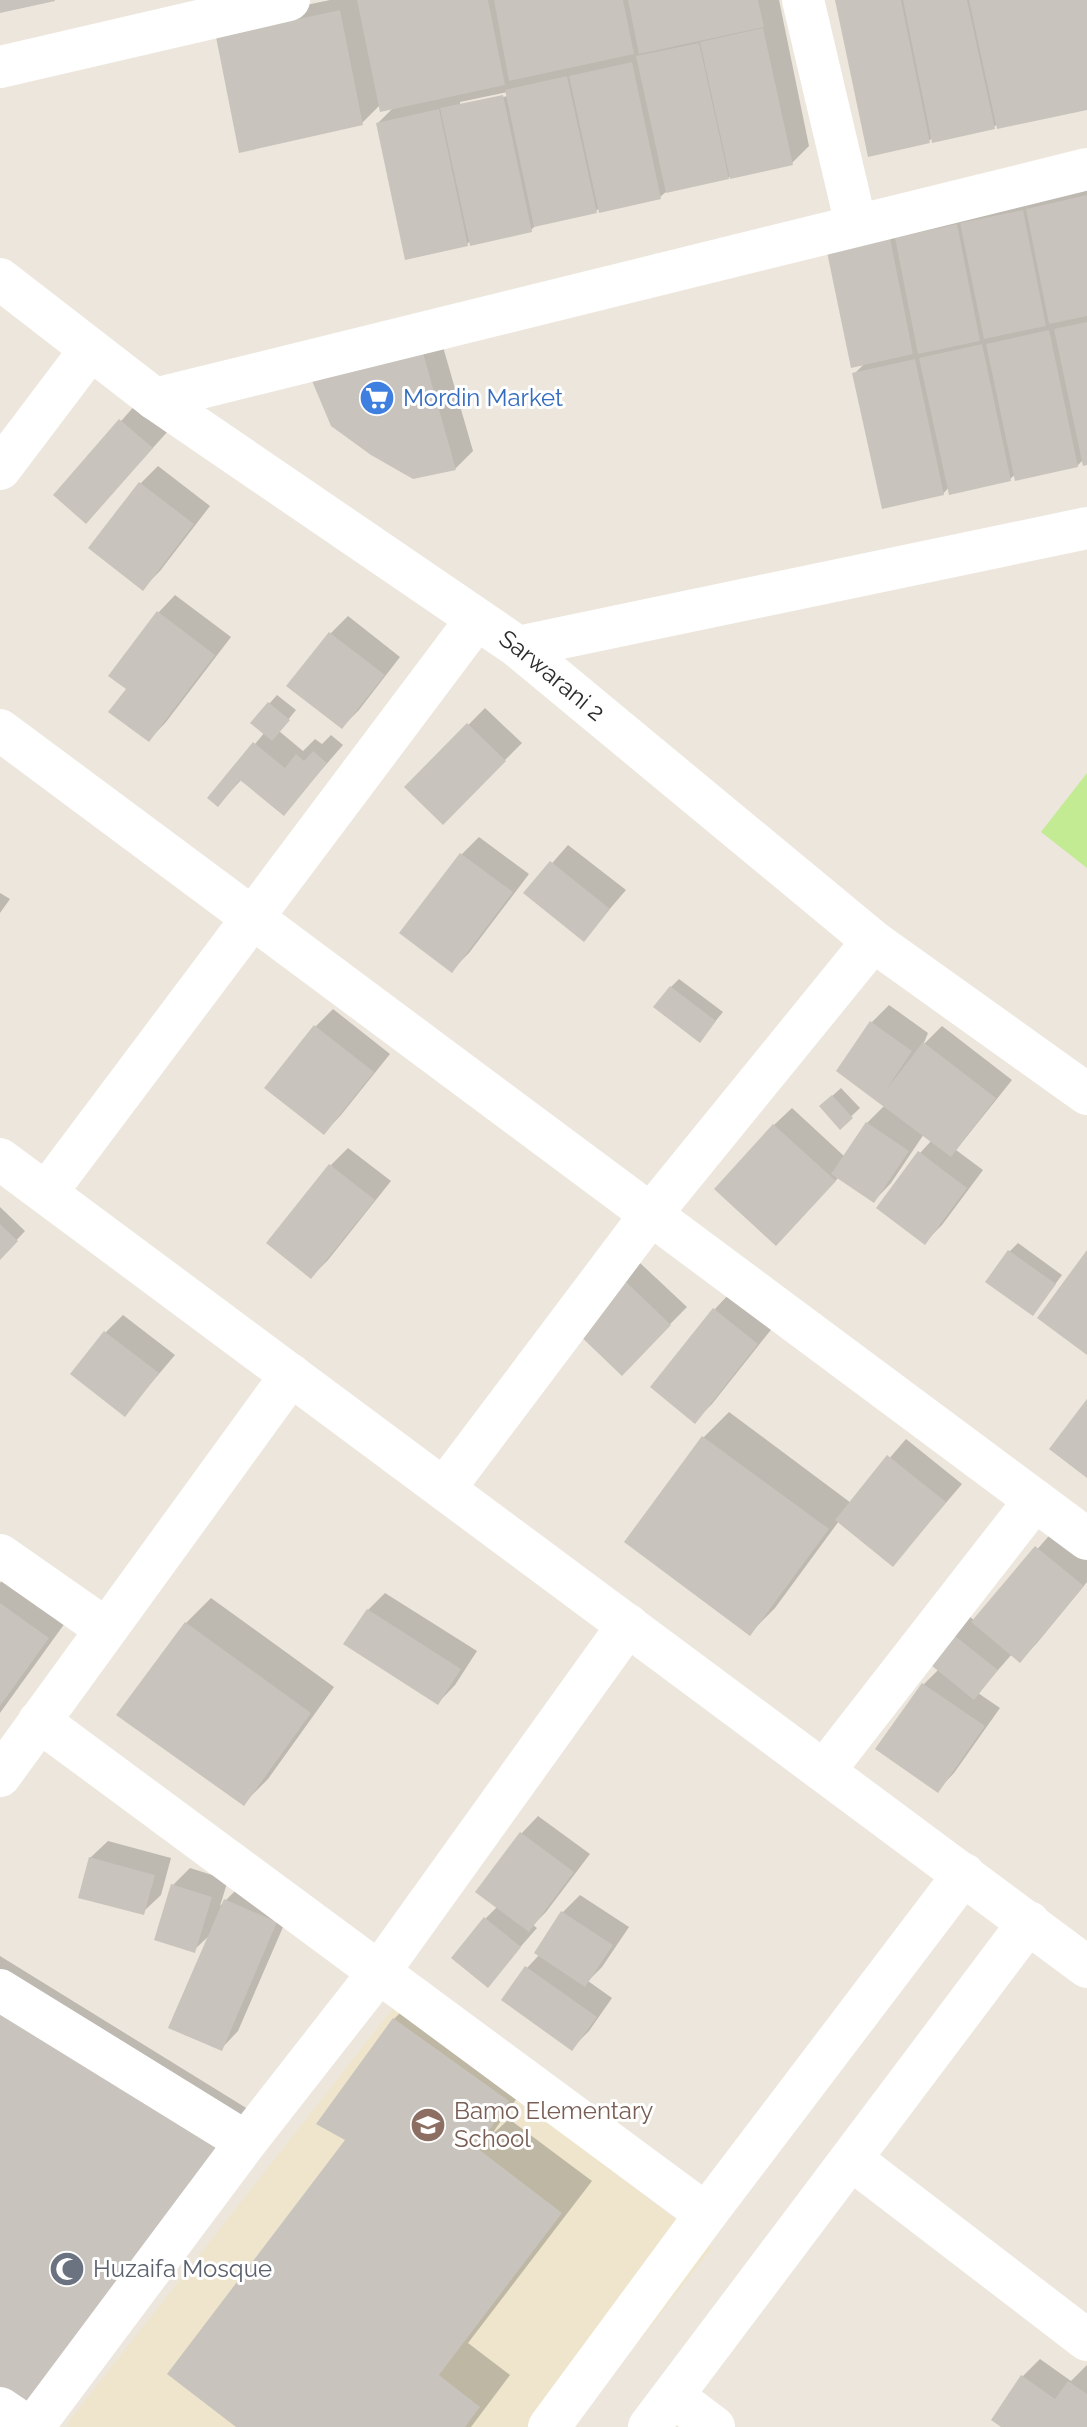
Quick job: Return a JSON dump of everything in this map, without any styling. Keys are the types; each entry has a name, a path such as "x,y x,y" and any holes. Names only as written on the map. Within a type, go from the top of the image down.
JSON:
{"street":[{"path":"0,67 289,0"},
{"path":"803,0 856,225"},
{"path":"155,399 1087,169"},
{"name":"Sarwarani 2","path":"0,279 155,399 518,647 873,941 1087,1094"},
{"path":"0,469 90,350"},
{"path":"518,647 1087,528"},
{"path":"46,1193 476,620"},
{"path":"0,730 1087,1539"},
{"path":"444,1489 651,1214 873,941"},
{"path":"0,1159 1087,1967"},
{"path":"0,1776 291,1375"},
{"path":"824,1771 1035,1500"},
{"path":"0,1555 106,1629"},
{"path":"0,2408 31,2427 379,1972 628,1625"},
{"path":"39,1721 706,2214"},
{"path":"549,2427 964,1874"},
{"path":"714,2427 661,2411 1029,1922"},
{"path":"0,1990 246,2142"},
{"path":"851,2159 1087,2340"}],"shaded area":[{"name":"Bamo Elementary School","path":"397,2003 712,2248 572,2427 66,2425"}],"green space":[{"path":"1087,773 1087,868 1041,832"}],"building":[{"path":"0,0 55,0 55,1 0,13"},
{"path":"357,0 488,0 505,85 380,112"},
{"path":"494,0 623,0 634,54 509,81"},
{"path":"628,0 758,0 764,27 639,54"},
{"path":"835,0 901,0 930,143 868,157"},
{"path":"903,0 967,0 995,129 932,143"},
{"path":"969,0 1087,0 1087,110 997,129"},
{"path":"340,10 363,125 239,153 216,37"},
{"path":"763,28 793,165 730,179 700,42"},
{"path":"699,43 729,179 666,193 636,56"},
{"path":"632,62 661,199 599,213 569,76"},
{"path":"567,76 597,213 534,227 505,90"},
{"path":"503,95 532,232 470,246 440,108"},
{"path":"439,109 468,246 405,260 376,123"},
{"path":"1087,195 1087,316 1049,324 1026,209"},
{"path":"1023,210 1046,326 984,339 960,223"},
{"path":"957,224 980,341 918,354 895,238"},
{"path":"890,238 913,354 851,368 827,252"},
{"path":"1087,322 1087,465 1083,466 1054,329"},
{"path":"1049,330 1078,467 1015,481 986,344"},
{"name":"Mordin Market","path":"420,342 456,470 413,479 371,455 331,426 307,369"},
{"path":"982,344 1011,481 949,495 919,358"},
{"path":"915,359 944,495 882,509 852,373"},
{"path":"119,419 153,448 86,524 53,495"},
{"path":"139,482 194,524 143,591 88,548"},
{"path":"157,611 215,655 149,742 108,712 126,689 108,676"},
{"path":"329,632 385,675 342,729 286,686"},
{"path":"268,702 290,720 272,741 250,723"},
{"path":"467,723 506,761 443,825 404,787"},
{"path":"253,742 285,768 296,754 304,761 313,751 327,763 284,816 240,780 218,807 207,798"},
{"path":"460,853 513,892 452,973 399,933"},
{"path":"550,861 610,909 584,942 523,893"},
{"path":"670,986 716,1021 700,1043 653,1007"},
{"path":"870,1021 912,1051 886,1090 923,1042 996,1098 951,1157 836,1071"},
{"path":"314,1025 374,1072 324,1135 264,1088"},
{"path":"832,1095 853,1118 840,1130 819,1106"},
{"path":"866,1122 909,1151 874,1203 831,1174"},
{"path":"773,1124 836,1181 776,1246 714,1189"},
{"path":"918,1151 967,1188 925,1245 876,1208"},
{"path":"329,1164 375,1200 311,1279 266,1243"},
{"path":"0,1224 18,1241 0,1260"},
{"path":"1008,1250 1056,1284 1033,1316 985,1282"},
{"path":"1087,1250 1087,1355 1037,1318"},
{"path":"622,1278 671,1325 622,1376 573,1329"},
{"path":"713,1308 758,1344 695,1424 650,1387"},
{"path":"104,1331 159,1373 125,1417 70,1374"},
{"path":"1087,1399 1087,1478 1049,1449"},
{"path":"702,1436 829,1529 750,1636 624,1542"},
{"path":"887,1455 946,1502 893,1567 835,1520"},
{"path":"1035,1546 1084,1586 1020,1663 971,1622"},
{"path":"0,1603 49,1638 0,1706"},
{"path":"367,1609 461,1669 438,1705 343,1644"},
{"path":"185,1622 311,1713 244,1806 116,1715"},
{"path":"950,1632 998,1670 974,1700 926,1661"},
{"path":"922,1683 985,1726 938,1793 875,1749"},
{"path":"520,1832 574,1872 529,1932 475,1892"},
{"path":"89,1857 155,1875 144,1915 78,1898"},
{"path":"171,1884 212,1897 195,1953 154,1940"},
{"path":"224,1899 277,1922 222,2051 168,2028"},
{"path":"561,1911 613,1945 585,1987 534,1953"},
{"path":"484,1917 521,1947 488,1988 451,1958"},
{"path":"525,1966 597,2017 572,2051 501,2000"},
{"name":"Huzaifa Mosque","path":"0,2006 226,2146 28,2411 0,2393"},
{"path":"393,2018 509,2101 477,2148 562,2213 439,2375 480,2407 465,2427 236,2427 167,2374 345,2140 316,2124"},
{"path":"1021,2375 1055,2399 1068,2381 1087,2394 1087,2427 1001,2427 991,2420"}],"place":[{"name":"Mordin Market","path":"377,398"},
{"name":"Bamo Elementary School","path":"428,2125"},
{"name":"Huzaifa Mosque","path":"67,2269"}]}
